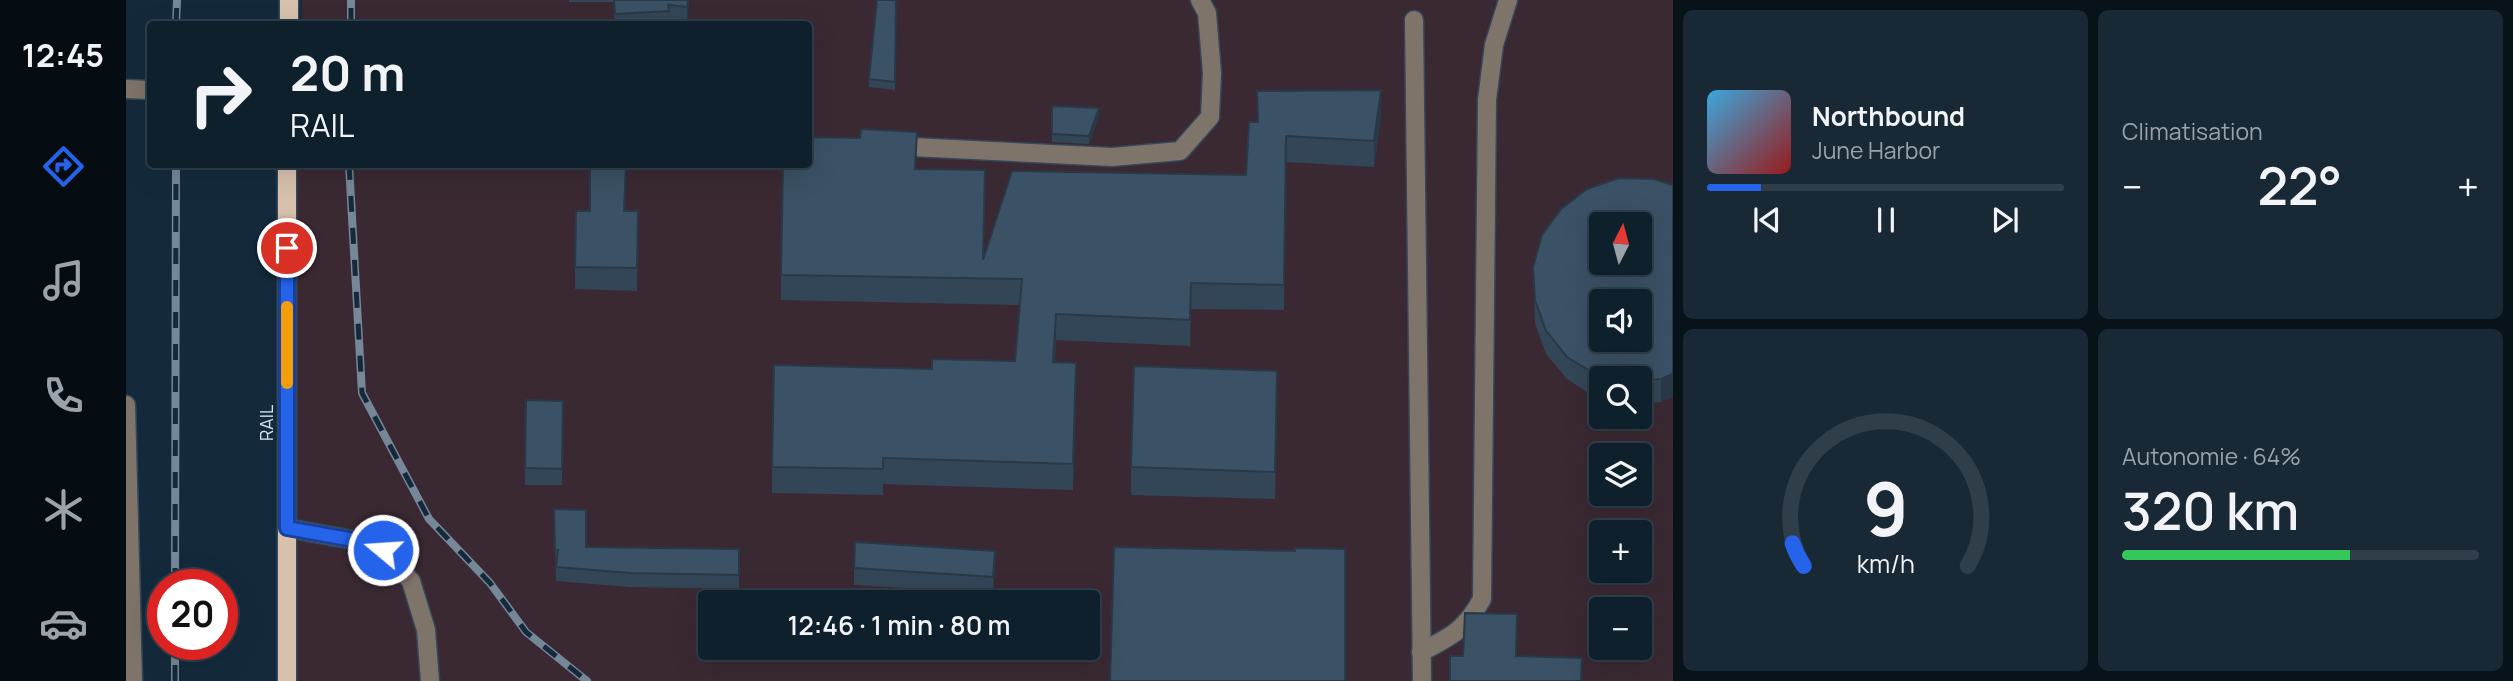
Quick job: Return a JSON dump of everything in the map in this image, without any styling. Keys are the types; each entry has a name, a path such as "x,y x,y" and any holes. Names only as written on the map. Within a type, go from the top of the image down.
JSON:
{"main road":[{"path":"289,0 289,21"},
{"name":"RAIL","path":"287,168 287,681"}],"street":[{"path":"877,145 1112,157 1180,151 1210,117 1212,72 1207,13 1200,0"},
{"path":"1421,652 1452,636 1471,619 1482,599 1487,100 1494,45 1508,0"},
{"path":"1414,20 1422,681"},
{"path":"126,89 147,90"},
{"path":"126,405 133,681"},
{"path":"287,528 365,542 383,550 411,581 426,630 430,681"}],"shaded area":[{"path":"302,0 1673,0 1673,681 284,681 297,168 812,168 812,21 301,21"}],"building":[{"path":"614,0 688,0 687,7 668,5 669,11 615,14"},
{"path":"877,0 896,0 895,82 869,79"},
{"path":"1381,90 1374,141 1286,136 1284,285 1191,283 1190,320 1056,314 1053,362 1076,363 1073,464 883,458 883,469 772,467 774,365 932,369 932,359 1015,361 1022,279 781,275 783,168 812,168 812,137 860,138 861,129 917,132 915,169 985,170 983,260 1012,171 1246,175 1249,122 1258,122 1257,91"},
{"path":"1052,106 1099,108 1089,136 1052,134"},
{"path":"590,168 626,168 624,211 638,211 637,268 575,267 576,211 590,211"},
{"path":"1619,178 1654,179 1673,185 1673,374 1652,380 1652,366 1589,366 1589,370 1567,357 1546,331 1535,300 1533,267 1542,235 1561,209 1587,189"},
{"path":"1134,366 1277,371 1275,472 1131,467"},
{"path":"526,400 563,401 562,469 525,468"},
{"path":"554,509 586,510 586,547 739,549 739,575 630,573 556,567 558,550 555,550"},
{"path":"855,542 995,551 993,577 854,568"},
{"path":"1114,547 1295,551 1295,548 1345,549 1345,681 1110,681"},
{"path":"1465,613 1517,614 1516,656 1582,658 1581,681 1450,681 1450,656 1463,656"}],"railway":[{"path":"176,21 177,0"},
{"path":"351,0 351,21"},
{"path":"175,569 176,168"},
{"path":"349,168 362,393 429,519 490,583 526,632 587,681"},
{"path":"175,660 175,681"}],"slow traffic":[{"path":"287,307 287,383"}],"route":[{"path":"287,248 287,528 365,542 383,550"}]}
